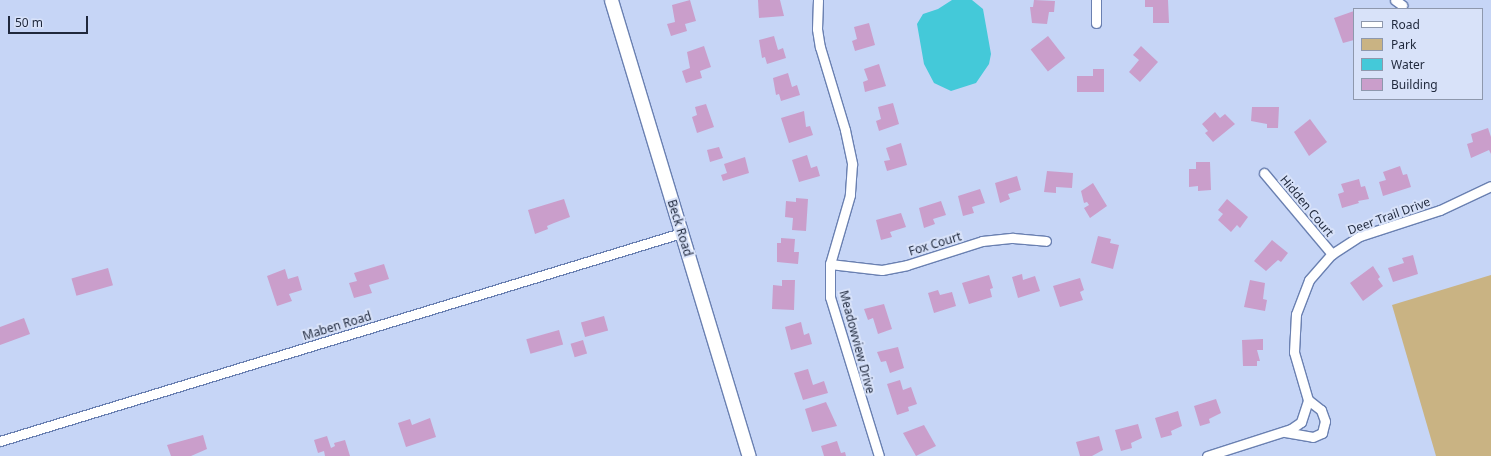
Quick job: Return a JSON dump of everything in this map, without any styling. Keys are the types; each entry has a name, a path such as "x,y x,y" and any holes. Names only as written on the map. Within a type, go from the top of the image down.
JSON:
{"main road":[{"name":"Beck Road","path":"611,0 750,456"}],"street":[{"name":"Meadowview Drive","path":"818,0 817,29 820,47 845,130 852,164 850,195 830,264 832,308 879,456"},
{"path":"1096,0 1096,23"},
{"name":"Hidden Court","path":"1264,173 1332,254"},
{"name":"Deer Trail Drive","path":"1285,432 1297,426 1305,416 1308,400 1294,352 1296,314 1309,280 1332,254 1360,236 1440,210 1491,186"},
{"name":"Maben Road","path":"0,440 681,233"},
{"name":"Fox Court","path":"830,264 882,270 907,265 982,242 1013,238 1046,241"},
{"path":"1207,456 1285,432 1313,437 1322,433 1325,421 1321,410 1308,400"}],"green space":[{"path":"1491,275 1491,456 1436,456 1392,305"}],"water":[{"path":"952,0 972,0 983,9 991,54 989,64 976,83 951,91 934,83 924,64 917,24 923,14 938,9"}],"building":[{"path":"690,0 696,21 685,24 687,31 671,36 667,24 675,22 672,5"},
{"path":"758,0 780,0 784,16 759,18"},
{"path":"1034,0 1055,1 1054,12 1049,12 1047,24 1032,23 1030,7 1033,7"},
{"path":"1145,0 1168,0 1169,23 1153,23 1153,7 1145,7"},
{"path":"1353,11 1353,40 1343,43 1334,18"},
{"path":"869,23 875,45 855,51 852,41 857,39 854,27"},
{"path":"774,36 778,50 783,48 786,58 767,64 765,57 762,58 759,40"},
{"path":"1048,36 1065,58 1048,72 1031,50"},
{"path":"704,46 711,67 700,71 702,78 686,83 682,71 690,68 687,52"},
{"path":"1141,46 1158,62 1140,82 1129,72 1139,60 1133,55"},
{"path":"879,64 886,86 865,92 863,82 868,80 864,69"},
{"path":"1093,69 1104,69 1104,92 1077,92 1077,76 1093,76"},
{"path":"788,73 792,87 797,85 800,95 781,101 779,94 776,95 773,78"},
{"path":"893,103 899,124 879,131 876,121 881,119 878,107"},
{"path":"706,104 714,127 697,133 692,117 697,115 695,107"},
{"path":"1252,107 1279,107 1278,128 1267,128 1267,124 1251,121"},
{"path":"804,111 806,127 810,126 813,135 789,143 781,118"},
{"path":"1215,112 1220,118 1225,114 1235,124 1213,142 1205,133 1208,131 1202,124"},
{"path":"1310,119 1327,142 1309,156 1294,132"},
{"path":"1488,128 1491,137 1491,154 1489,150 1471,158 1467,144 1473,142 1471,134"},
{"path":"901,143 907,165 887,171 884,161 890,160 886,148"},
{"path":"719,147 723,158 710,162 707,150"},
{"path":"807,155 811,168 817,166 820,176 799,182 792,160"},
{"path":"745,157 749,173 723,181 721,175 727,173 724,164"},
{"path":"1196,162 1210,162 1211,190 1198,191 1198,186 1189,187 1189,169 1196,169"},
{"path":"1400,166 1403,175 1407,174 1411,187 1383,196 1379,182 1386,180 1383,172"},
{"path":"1047,171 1073,173 1072,188 1056,187 1056,193 1044,192"},
{"path":"1017,176 1021,190 1008,194 1010,199 1000,203 995,183"},
{"path":"1359,179 1361,187 1365,186 1369,199 1358,201 1359,203 1342,208 1338,194 1344,192 1341,184"},
{"path":"1093,183 1107,206 1090,218 1084,208 1089,205 1087,202 1084,203 1081,191"},
{"path":"980,189 985,203 972,207 974,213 963,216 958,196"},
{"path":"796,198 808,199 806,231 792,230 793,218 785,217 786,201 796,202"},
{"path":"564,199 570,217 547,226 548,229 535,234 528,210"},
{"path":"1227,199 1248,217 1240,228 1237,225 1231,232 1218,220 1223,214 1218,210"},
{"path":"941,201 946,215 933,219 935,224 924,228 919,208"},
{"path":"901,213 906,227 890,232 892,237 881,240 876,220"},
{"path":"1098,236 1111,239 1110,243 1119,245 1113,269 1091,263"},
{"path":"781,238 795,239 794,252 799,252 798,264 777,262 777,243 781,243"},
{"path":"1272,240 1288,253 1281,262 1278,260 1266,271 1254,261"},
{"path":"1413,255 1418,274 1393,282 1388,268 1404,263 1402,258"},
{"path":"384,264 389,279 369,285 372,293 354,298 349,283 357,281 354,273"},
{"path":"1373,266 1380,277 1378,279 1383,286 1363,301 1350,283"},
{"path":"108,268 113,285 76,296 71,278"},
{"path":"285,269 288,279 298,276 302,290 289,294 292,301 277,306 267,276"},
{"path":"1022,274 1023,280 1035,276 1040,291 1018,298 1012,277"},
{"path":"989,275 993,288 990,289 992,297 969,304 962,283"},
{"path":"1080,278 1084,290 1080,292 1083,300 1060,307 1053,286"},
{"path":"782,280 795,280 794,310 772,309 773,285 782,286"},
{"path":"1250,280 1265,283 1263,299 1267,300 1265,311 1244,307"},
{"path":"938,290 940,295 952,292 956,306 934,313 928,293"},
{"path":"884,304 892,329 878,334 873,318 868,320 864,309"},
{"path":"604,316 608,330 585,337 581,323"},
{"path":"24,318 30,334 0,345 0,327"},
{"path":"801,322 804,335 809,333 812,344 791,350 785,327"},
{"path":"559,330 563,344 530,354 526,339"},
{"path":"1263,339 1263,350 1257,350 1260,361 1257,361 1257,366 1243,366 1242,340"},
{"path":"583,340 587,353 575,357 571,344"},
{"path":"898,347 904,368 890,373 886,361 881,362 877,352"},
{"path":"808,369 813,385 824,381 828,393 803,400 794,373"},
{"path":"900,380 903,390 911,387 917,404 908,407 909,411 897,415 887,384"},
{"path":"1216,399 1221,413 1209,419 1210,423 1200,426 1194,406"},
{"path":"826,402 837,426 812,432 805,409"},
{"path":"1178,411 1182,426 1171,431 1172,435 1161,438 1155,418"},
{"path":"430,418 436,437 406,447 398,423 410,419 412,425"},
{"path":"1138,424 1142,438 1131,443 1132,448 1121,451 1115,430"},
{"path":"924,425 936,446 916,456 903,433"},
{"path":"203,435 207,449 191,456 171,456 167,445"},
{"path":"327,436 331,448 335,446 334,443 345,440 350,456 325,456 324,451 318,453 314,440"},
{"path":"1099,436 1103,450 1092,456 1080,456 1076,442"},
{"path":"837,441 841,453 845,452 846,456 824,456 821,446"}]}
